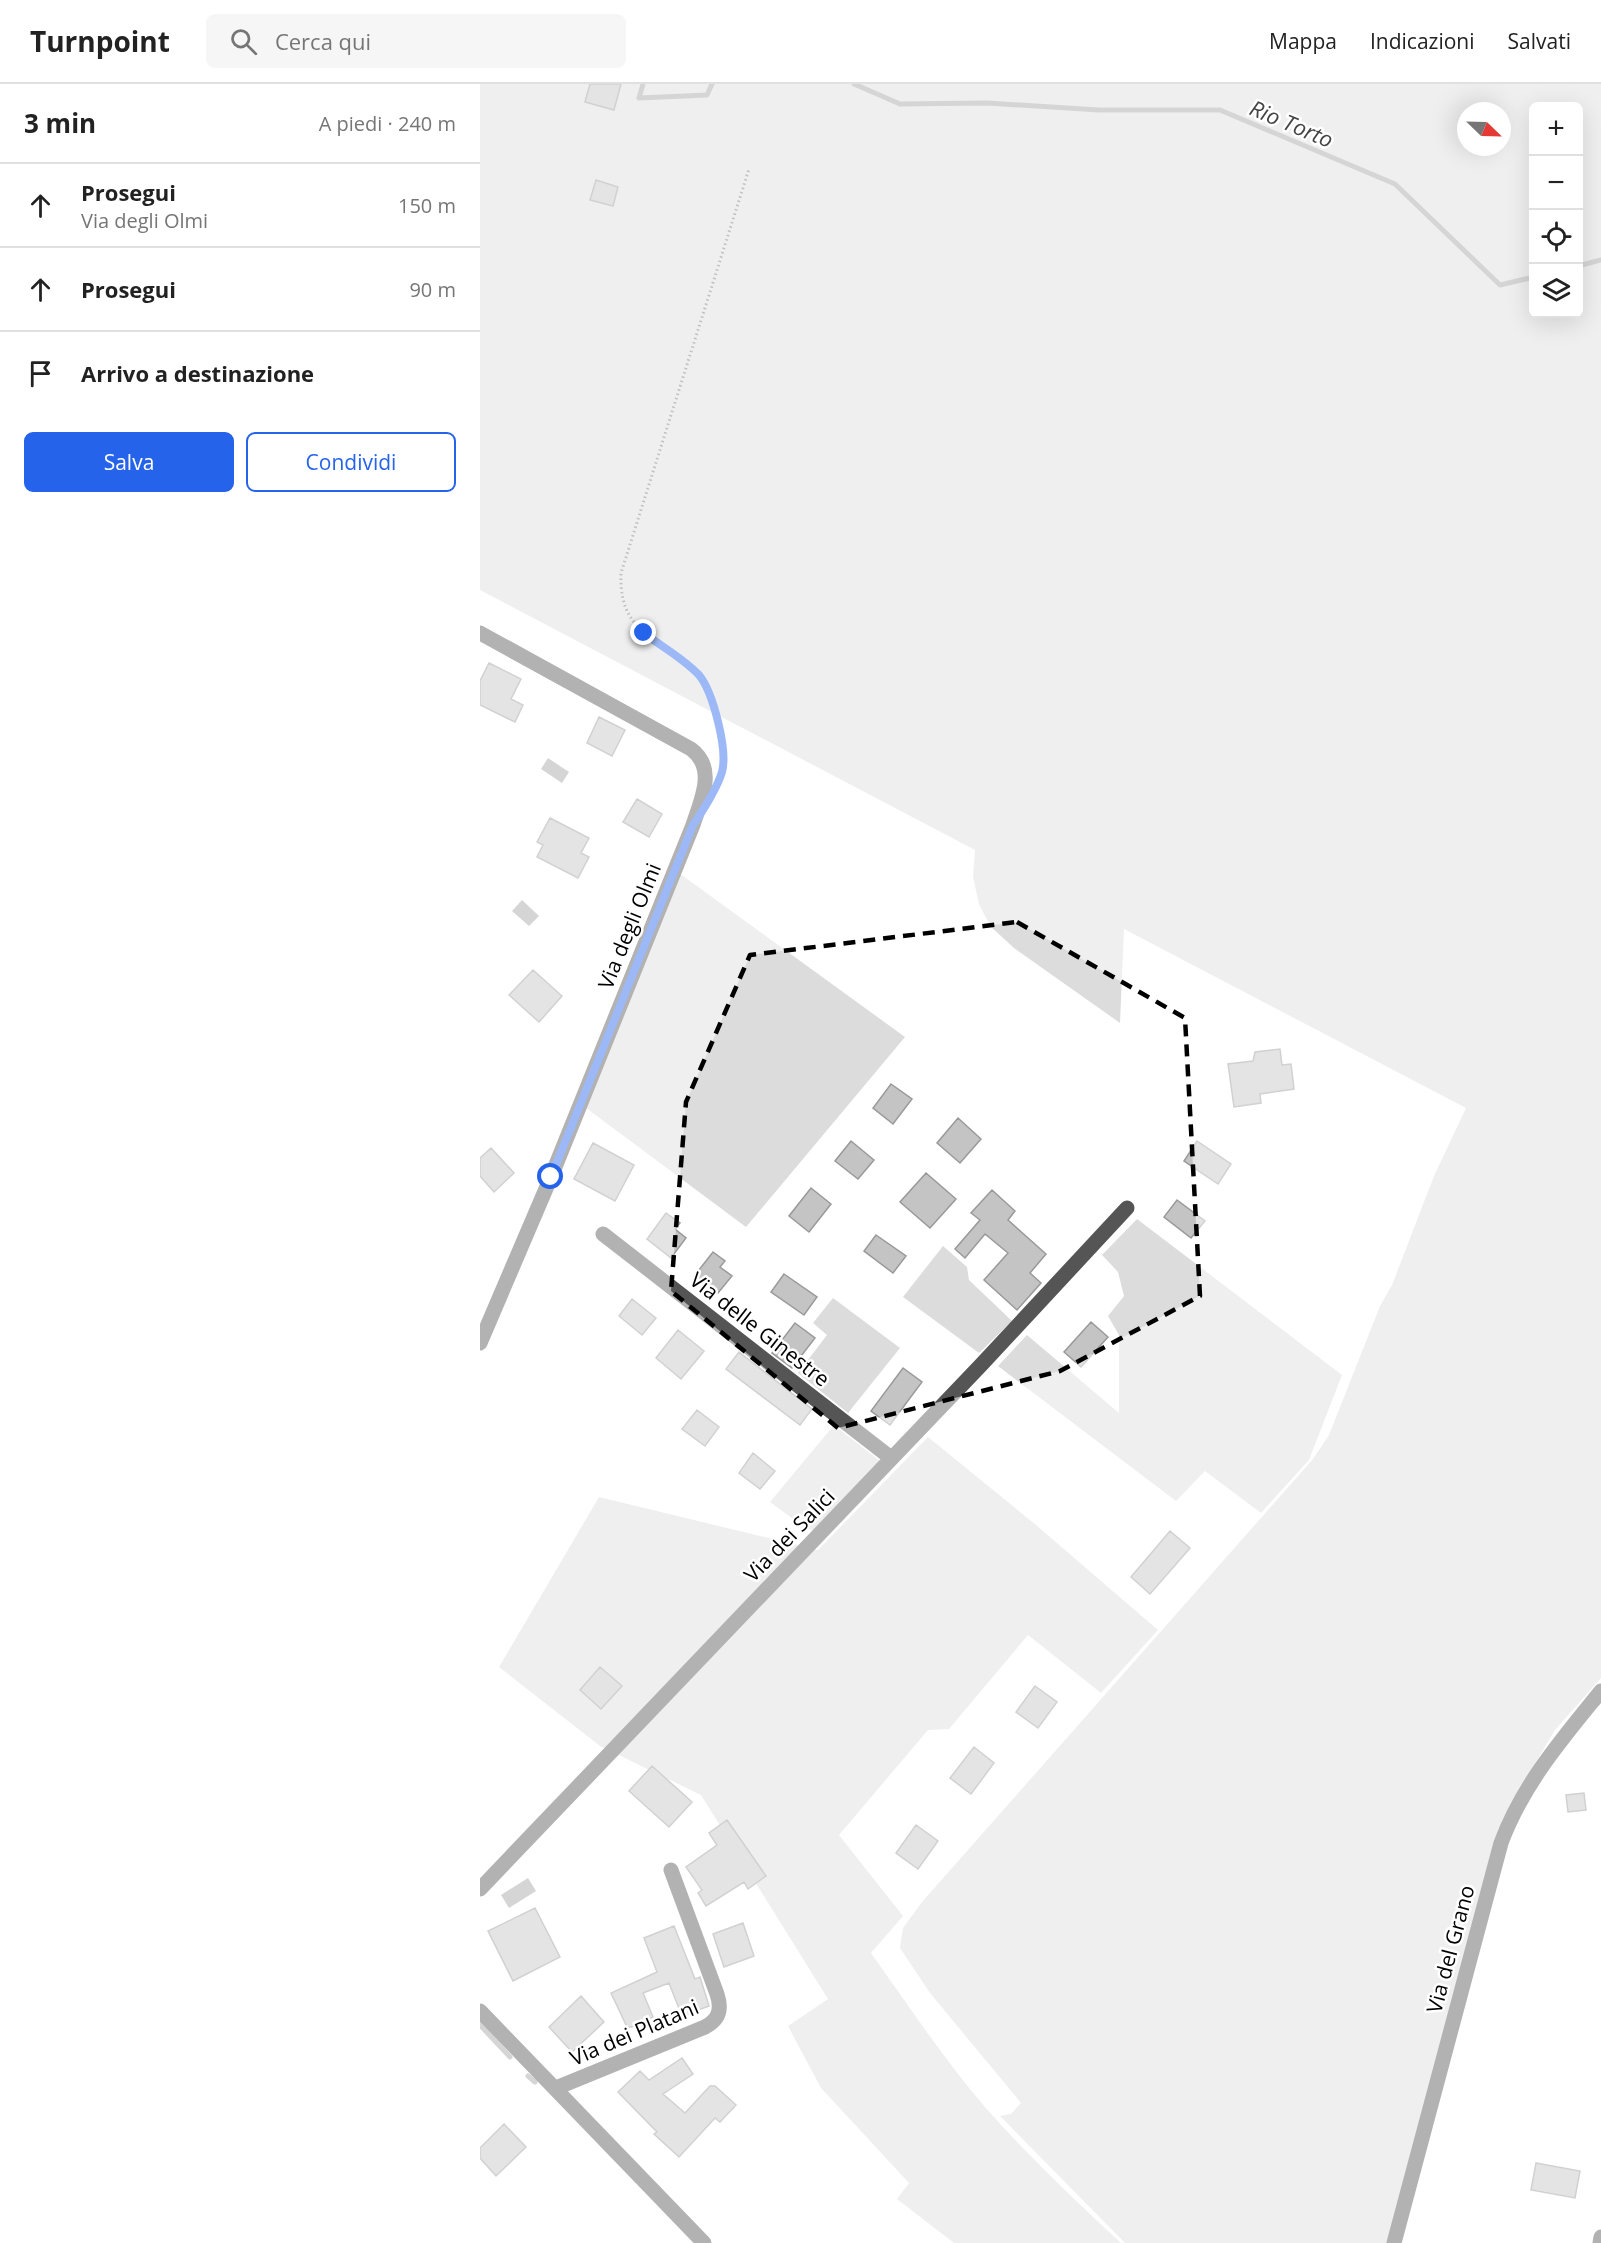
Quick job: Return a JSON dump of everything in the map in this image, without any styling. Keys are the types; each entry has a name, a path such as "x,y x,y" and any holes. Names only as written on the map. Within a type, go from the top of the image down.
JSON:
{"street":[{"name":"Via degli Olmi","path":"480,633 691,749 702,761 706,773 693,825 551,1177 480,1343"},
{"name":"Via dei Salici","path":"480,1889 981,1365 1126,1208"},
{"name":"Via delle Ginestre","path":"603,1234 891,1458"},
{"name":"Via del Grano","path":"1394,2243 1494,1862 1504,1834 1516,1806 1537,1772 1601,1691"},
{"name":"Via dei Platani","path":"556,2088 705,2027 717,2017 720,2007 717,1994 671,1870"},
{"path":"480,2011 704,2243"},
{"path":"1600,2243 1601,2237"}],"path":[{"path":"719,779 723,766 718,725 706,687 686,662 636,626 625,600 621,573 748,170"}],"highlighted area":[{"path":"1017,922 1185,1018 1200,1296 1060,1371 838,1428 671,1291 686,1102 750,955"}],"shaded area":[{"path":"480,84 1601,84 1601,1678 1555,1730 1509,1807 1470,1935 1388,2243 1125,2243 1000,2116 1011,2114 1021,2103 930,1993 900,1948 903,1928 922,1902 1313,1459 1329,1435 1380,1306 1392,1285 1434,1176 1466,1108 1124,929 1120,1023 1014,948 990,926 979,904 973,877 975,850 480,590"},
{"path":"548,758 569,772 562,783 541,769"},
{"path":"679,873 905,1037 746,1227 582,1105"},
{"path":"522,900 539,916 529,926 512,911"},
{"path":"1137,1219 1342,1375 1309,1460 1261,1513 1205,1471 1176,1501 998,1366 1027,1335 1119,1413 1119,1335 1108,1316 1124,1296 1118,1272 1102,1255"},
{"path":"943,1246 967,1267 969,1280 1012,1321 979,1353 903,1297"},
{"path":"833,1298 900,1348 848,1413 798,1373 827,1335 813,1323"},
{"path":"834,1425 880,1461 813,1530 791,1525 793,1519 770,1502"},
{"path":"928,1437 1036,1525 1158,1630 1101,1693 1028,1635 949,1729 928,1730 839,1835 903,1916 871,1953 940,2050 985,2107 1034,2160 1121,2243 954,2243 897,2199 909,2183 821,2088 788,2026 828,1999 701,1795 600,1746 499,1667 599,1497 818,1550"},
{"path":"528,1878 536,1891 509,1908 501,1895"}],"building":[{"path":"590,84 621,84 614,110 585,102"},
{"path":"596,180 618,187 613,206 590,200"},
{"path":"489,663 521,679 511,699 523,705 515,722 480,705 480,681"},
{"path":"599,717 625,730 612,756 587,743"},
{"path":"637,799 662,814 649,837 623,822"},
{"path":"550,818 589,838 581,853 589,857 578,878 537,857 543,845 537,842"},
{"path":"533,970 562,996 539,1022 509,995"},
{"path":"1280,1049 1282,1065 1291,1064 1294,1089 1260,1094 1261,1103 1234,1107 1228,1064 1253,1061 1255,1052"},
{"path":"891,1084 912,1099 893,1124 873,1108"},
{"path":"958,1118 981,1139 960,1163 937,1143"},
{"path":"851,1141 874,1160 858,1179 835,1161"},
{"path":"1197,1141 1231,1164 1218,1184 1184,1161"},
{"path":"593,1143 634,1165 615,1201 574,1179"},
{"path":"491,1148 514,1173 494,1192 480,1176 480,1158"},
{"path":"926,1173 956,1199 930,1228 900,1202"},
{"path":"811,1188 831,1204 809,1232 789,1216"},
{"path":"992,1190 1015,1211 1008,1220 1046,1254 1030,1273 1041,1283 1017,1310 984,1280 1008,1253 985,1234 965,1258 955,1249 980,1220 971,1213"},
{"path":"1177,1200 1205,1221 1191,1238 1164,1217"},
{"path":"666,1213 680,1223 675,1229 686,1238 671,1258 647,1239"},
{"path":"876,1235 906,1256 893,1273 864,1251"},
{"path":"713,1252 725,1261 720,1267 732,1276 718,1293 695,1275"},
{"path":"784,1274 817,1297 804,1315 771,1292"},
{"path":"632,1299 656,1318 642,1335 619,1316"},
{"path":"1091,1322 1108,1337 1081,1367 1064,1352"},
{"path":"795,1323 815,1338 792,1368 772,1353"},
{"path":"678,1330 704,1351 681,1379 656,1358"},
{"path":"739,1352 812,1409 800,1425 726,1369"},
{"path":"903,1368 922,1382 890,1425 871,1411"},
{"path":"697,1410 719,1427 705,1446 682,1429"},
{"path":"753,1453 775,1471 760,1489 739,1473"},
{"path":"1170,1531 1190,1548 1150,1594 1131,1577"},
{"path":"600,1667 622,1686 601,1709 580,1690"},
{"path":"1035,1686 1057,1702 1038,1728 1016,1712"},
{"path":"974,1747 994,1763 971,1794 950,1778"},
{"path":"652,1766 692,1802 669,1827 629,1791"},
{"path":"1584,1793 1586,1810 1568,1812 1566,1795"},
{"path":"727,1820 766,1876 748,1889 744,1882 706,1906 698,1893 702,1890 686,1867 717,1845 709,1833"},
{"path":"916,1825 938,1841 918,1869 896,1853"},
{"path":"535,1908 560,1957 513,1981 488,1931"},
{"path":"743,1923 754,1956 724,1967 713,1934"},
{"path":"674,1926 695,1979 700,1977 709,2006 682,2016 669,1983 643,1993 653,2017 627,2027 611,1993 657,1972 644,1938"},
{"path":"581,1996 604,2022 572,2052 549,2027"},
{"path":"682,2058 693,2074 663,2094 685,2113 710,2086 715,2086 736,2105 720,2122 715,2118 679,2157 654,2134 657,2132 618,2092 640,2071 649,2080"},
{"path":"504,2124 526,2147 496,2176 480,2158 480,2148"},
{"path":"1536,2163 1580,2171 1575,2198 1531,2190"}],"waterway":[{"name":"Rio Torto","path":"643,84 639,98 707,95 712,84"},
{"name":"Rio Torto","path":"854,84 900,104 987,103 1099,110 1220,110 1395,184 1500,285 1529,278"},
{"name":"Rio Torto","path":"1583,265 1601,260"},
{"path":"480,2025 510,2057"},
{"path":"528,2076 535,2082"}],"route":[{"path":"551,1177 693,825 722,772 718,725 704,683 686,662 644,633"}]}
